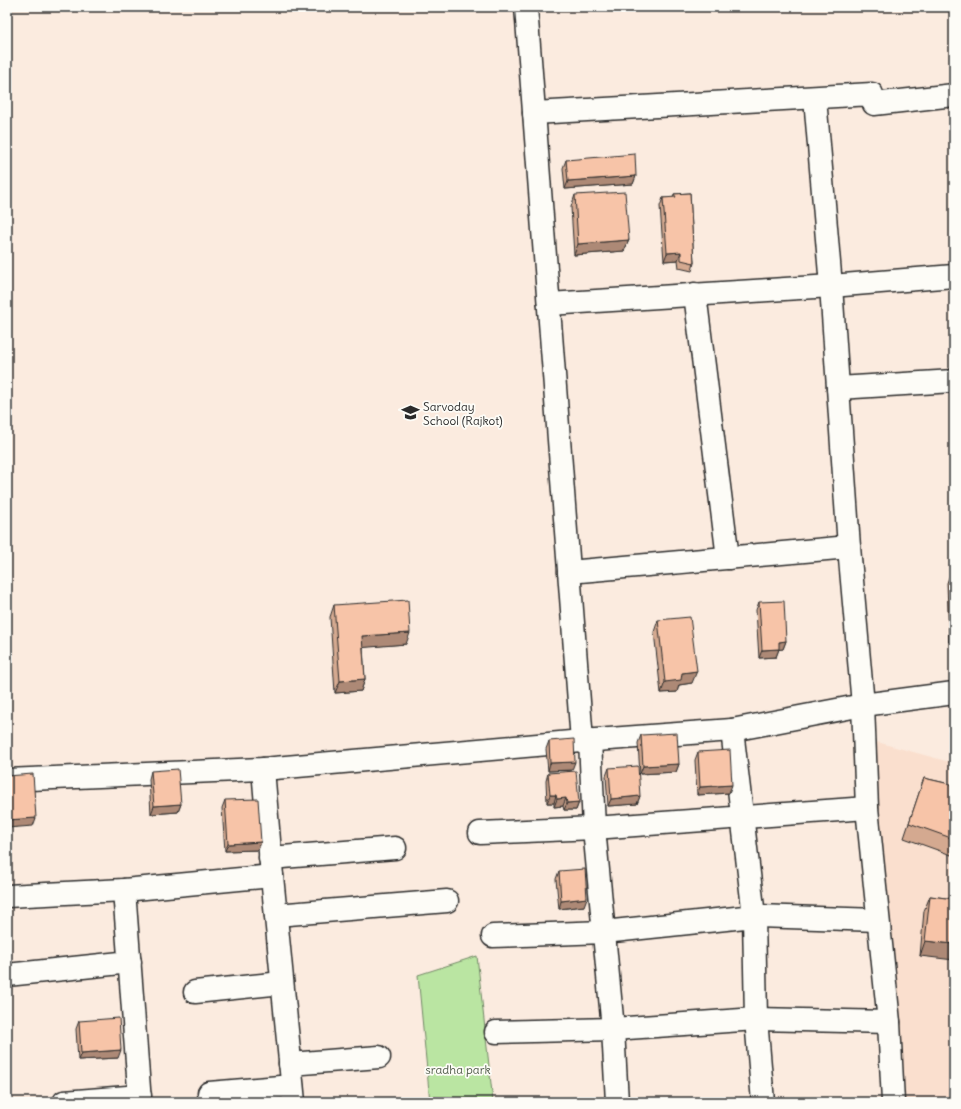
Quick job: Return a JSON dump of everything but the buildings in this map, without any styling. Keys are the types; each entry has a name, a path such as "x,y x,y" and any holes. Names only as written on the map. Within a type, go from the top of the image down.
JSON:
{"street":[{"path":"526,7 569,572 613,1029 617,1102"},
{"path":"534,113 872,94 874,104 954,95"},
{"path":"815,98 831,286 849,547 863,705 867,808 889,1022 893,1102"},
{"path":"549,304 831,286 954,276"},
{"path":"695,294 728,558"},
{"path":"838,388 954,381"},
{"path":"569,572 849,547"},
{"path":"7,780 263,769 732,730 863,705 954,693"},
{"path":"732,730 754,916 756,1019 763,1102"},
{"path":"209,1093 293,1094 263,769"},
{"path":"480,833 594,828 867,808"},
{"path":"7,896 124,890 395,848"},
{"path":"64,1102 140,1099 124,890"},
{"path":"276,915 447,902"},
{"path":"492,936 604,932 754,916 878,920"},
{"path":"7,976 130,962"},
{"path":"195,992 282,983"},
{"path":"496,1032 613,1029 756,1019 889,1022"},
{"path":"290,1064 379,1057"}],"shaded area":[{"path":"877,742 946,761 954,761 954,1102 903,1102 877,801"}],"green space":[{"name":"sradha park","path":"477,956 493,1102 430,1102 418,975"}],"place":[{"name":"Sarvoday School (Rajkot)","path":"410,413"}]}
